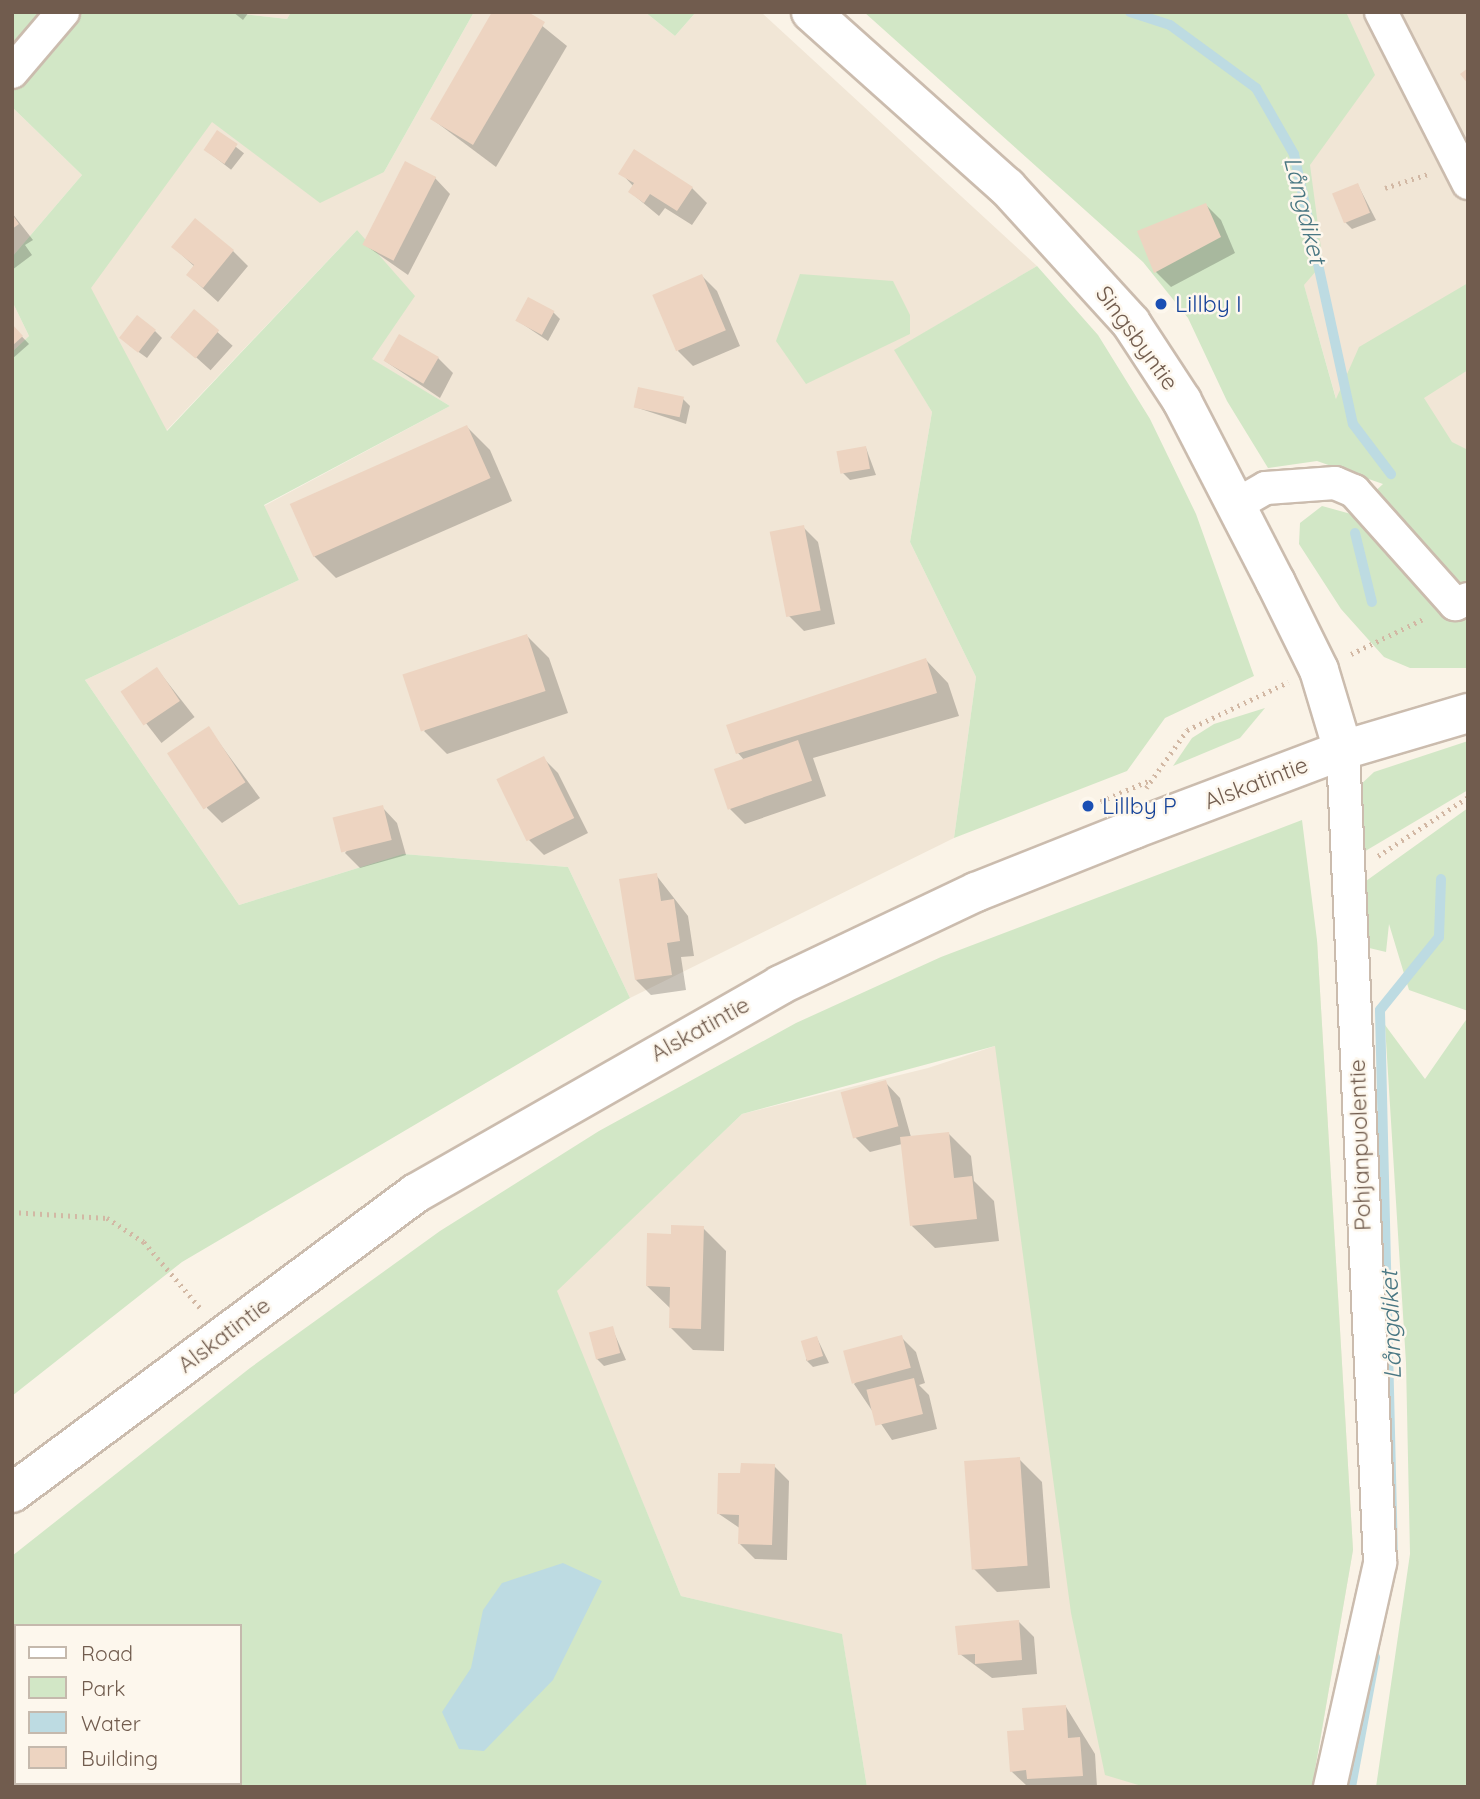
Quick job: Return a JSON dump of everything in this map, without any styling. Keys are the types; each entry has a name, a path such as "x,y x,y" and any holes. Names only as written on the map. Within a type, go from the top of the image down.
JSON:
{"main road":[{"name":"Singsbyntie","path":"811,12 1007,187 1082,263 1182,401 1319,670 1343,750"},
{"name":"Alskatintie","path":"12,1493 416,1193 580,1094 780,985 976,892 1133,829 1343,750 1468,713"}],"street":[{"path":"12,72 63,12"},
{"path":"1381,12 1461,175"},
{"path":"1236,505 1266,488 1317,481 1354,491 1461,602"},
{"name":"Pohjanpuolentie","path":"1330,1787 1380,1563 1345,878 1343,750"}],"path":[{"path":"1385,188 1461,175"},
{"path":"1133,829 1149,781 1187,730 1461,602"},
{"path":"1088,806 1149,781"},
{"path":"1345,878 1468,797"},
{"path":"12,1212 107,1218 144,1242 223,1335"}],"shaded area":[{"path":"225,12 291,12 287,19"},
{"path":"474,12 645,12 675,36 696,12 761,12 1037,266 895,350 932,412 910,542 976,677 954,838 630,998 568,867 403,854 239,905 85,680 299,580 264,506 450,406 371,359 357,230 166,431 90,288 212,121 384,172"},
{"path":"1104,12 1468,12 1468,519 1345,430 1263,141"},
{"path":"12,107 82,175 12,257"},
{"path":"12,301 29,336 12,352"},
{"path":"1317,940 1353,1550 1312,1787 867,1787 842,1635 681,1596 556,1291 742,1114 928,1068"}],"green space":[{"path":"12,12 225,12 287,19 291,12 474,12 384,172 320,203 212,122 91,288 167,431 357,230 415,296 372,359 450,406 264,505 299,580 85,680 239,905 403,854 568,867 630,998 182,1262 12,1396 12,352 29,336 12,301 12,257 82,175 12,107"},
{"path":"645,12 696,12 675,36"},
{"path":"864,12 1346,12 1375,75 1310,165 1323,263 1304,285 1336,399 1359,347 1468,283 1468,370 1424,398 1452,442 1468,450 1468,668 1410,668 1384,657 1341,609 1299,544 1300,523 1322,506 1351,514 1383,484 1317,461 1268,468 1227,401 1188,318 1143,262"},
{"path":"1037,266 1098,335 1150,419 1196,514 1254,676 1165,718 1127,771 954,838 976,677 910,542 932,412 894,350"},
{"path":"800,274 893,281 910,315 910,334 806,384 776,341"},
{"path":"1265,708 1240,738 1173,766 1192,738 1214,724"},
{"path":"1468,741 1468,790 1357,856 1357,788 1374,772"},
{"path":"1468,808 1468,1011 1409,990 1389,924 1386,952 1365,947 1359,886"},
{"path":"1302,820 1317,940 1353,1550 1312,1787 1145,1787 1105,1775 1071,1613 995,1046 742,1114 557,1291 681,1596 842,1634 867,1787 12,1787 12,1556 250,1368 440,1231 599,1131 796,1023 941,957"},
{"path":"1468,1017 1468,1787 1376,1787 1410,1554 1406,1363 1385,1025 1425,1079"}],"water":[{"path":"563,1563 602,1581 553,1680 484,1751 459,1749 442,1712 471,1668 483,1610 502,1583"}],"building":[{"path":"492,12 528,12 545,22 473,145 430,119"},
{"path":"1468,68 1468,84 1460,74"},
{"path":"217,130 238,144 224,164 204,150"},
{"path":"634,149 693,187 677,211 650,194 644,203 628,192 634,183 618,174"},
{"path":"405,161 436,177 394,261 362,245"},
{"path":"1358,183 1370,213 1344,223 1332,193"},
{"path":"1206,203 1221,237 1154,273 1137,231"},
{"path":"12,214 19,224 12,229"},
{"path":"195,218 234,250 203,288 186,275 194,265 171,247"},
{"path":"702,274 726,330 676,351 652,295"},
{"path":"528,297 554,311 542,335 515,321"},
{"path":"194,309 219,330 195,359 170,337"},
{"path":"137,315 156,330 138,353 119,338"},
{"path":"12,324 23,336 12,346"},
{"path":"399,334 439,357 423,384 384,361"},
{"path":"638,387 684,397 680,417 634,408"},
{"path":"467,425 491,478 313,557 290,504"},
{"path":"866,446 870,469 840,474 836,451"},
{"path":"804,525 821,610 786,617 770,532"},
{"path":"527,634 546,691 421,732 402,674"},
{"path":"926,658 937,693 736,754 726,725"},
{"path":"157,667 180,701 143,726 121,692"},
{"path":"209,726 245,782 204,809 167,753"},
{"path":"798,740 812,781 728,810 714,769"},
{"path":"544,756 574,818 527,841 496,779"},
{"path":"383,805 392,840 341,853 333,818"},
{"path":"657,873 661,901 674,899 680,941 667,943 672,975 635,980 619,879"},
{"path":"886,1080 898,1126 853,1139 841,1092"},
{"path":"949,1132 954,1178 972,1176 977,1219 910,1226 900,1137"},
{"path":"671,1225 704,1226 701,1329 669,1328 670,1287 646,1286 647,1233 671,1234"},
{"path":"613,1326 620,1353 596,1360 589,1332"},
{"path":"902,1335 911,1368 852,1384 843,1351"},
{"path":"817,1336 823,1356 807,1361 801,1341"},
{"path":"914,1378 923,1414 875,1426 866,1390"},
{"path":"1020,1457 1028,1566 972,1570 964,1461"},
{"path":"741,1463 775,1464 772,1545 738,1544 739,1515 717,1514 718,1473 740,1473"},
{"path":"1019,1620 1022,1660 975,1664 975,1654 958,1655 955,1626"},
{"path":"1066,1705 1068,1738 1080,1737 1083,1776 1027,1779 1026,1770 1010,1772 1007,1731 1024,1730 1022,1708"}],"waterway":[{"name":"Långdiket","path":"1130,12 1170,25 1256,88 1294,154 1353,424 1391,474"},
{"name":"Långdiket","path":"1355,533 1372,602"},
{"name":"Långdiket","path":"1393,1559 1380,1010 1439,937 1441,879"},
{"name":"Långdiket","path":"1351,1787 1375,1657"}],"place":[{"name":"Lillby I","path":"1161,304"},
{"name":"Lillby P","path":"1088,806"}]}
